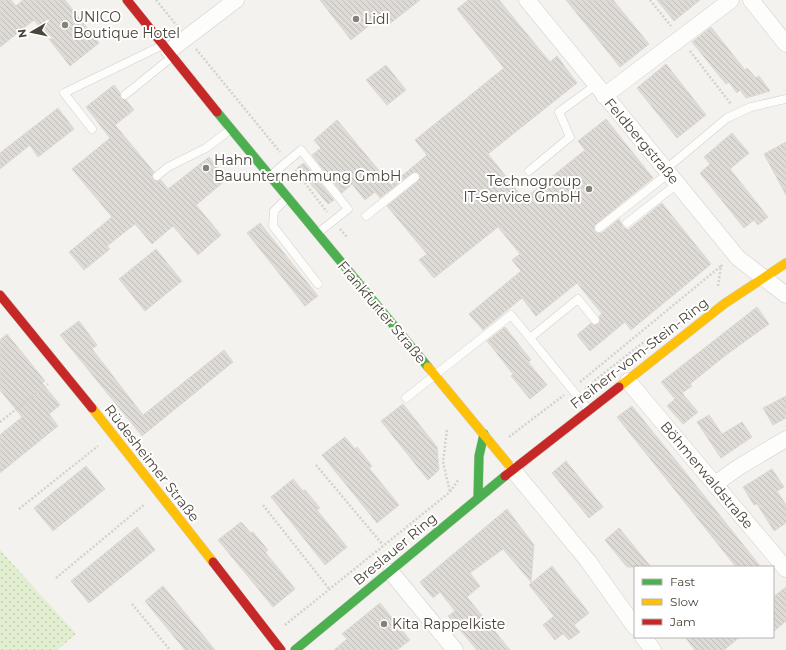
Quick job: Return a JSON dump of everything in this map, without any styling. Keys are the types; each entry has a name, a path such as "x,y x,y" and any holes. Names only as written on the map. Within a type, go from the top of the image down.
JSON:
{"street":[{"name":"Frankfurter Straße","path":"127,0 317,234 588,561 634,625"},
{"path":"169,51 236,0"},
{"name":"Feldbergstraße","path":"527,0 738,258 760,277 786,295"},
{"path":"600,90 680,38 731,0"},
{"path":"751,0 786,44"},
{"name":"Freiherr-vom-Stein-Ring","path":"513,470 760,277 786,263"},
{"name":"Rüdesheimer Straße","path":"0,295 113,434 281,650"},
{"name":"Böhmerwaldstraße","path":"628,381 786,569"},
{"path":"478,498 480,456 484,434"},
{"path":"715,484 739,467 786,439"},
{"name":"Breslauer Ring","path":"295,650 513,470"},
{"path":"391,572 455,650"},
{"path":"644,638 652,650"}],"lane":[{"path":"125,95 169,51"},
{"path":"92,129 64,93 169,51"},
{"path":"529,171 570,137 559,112 600,90"},
{"path":"627,223 671,175 727,118 738,112 786,99"},
{"path":"157,176 168,167 206,148 232,129"},
{"path":"270,176 301,150 348,209 317,234"},
{"path":"599,228 671,175"},
{"path":"366,216 415,177"},
{"path":"288,198 274,211 272,226 318,284"},
{"path":"530,338 578,299 595,320"},
{"path":"406,398 511,315 588,410"}],"path":[{"path":"156,0 180,29"},
{"path":"650,0 738,112"},
{"path":"198,51 349,240"},
{"path":"573,392 721,266 728,263"},
{"path":"712,291 718,286 721,266"},
{"path":"508,437 655,334"},
{"path":"0,422 63,373"},
{"path":"447,430 443,462 450,492"},
{"path":"504,431 508,437 514,441"},
{"path":"19,509 113,434"},
{"path":"316,465 383,545"},
{"path":"268,635 283,627 450,492 461,476"},
{"path":"56,578 158,493"},
{"path":"263,505 330,590"},
{"path":"132,604 170,650"}],"green space":[{"path":"0,550 76,634 57,650 0,650"}],"building":[{"path":"0,0 11,0 16,6 23,0 65,0 99,43 70,66 34,20 0,47"},
{"name":"Lidl","path":"320,0 420,0 388,25 381,16 351,40"},
{"path":"468,0 499,0 550,62 557,56 577,83 488,154 524,199 585,150 578,141 606,119 653,178 596,224 594,231 597,233 602,233 619,219 623,227 628,230 662,203 711,264 631,330 625,322 590,351 577,335 591,323 595,325 599,324 599,316 602,314 577,283 536,316 522,298 483,330 469,314 521,271 512,260 520,254 498,227 434,278 419,260 427,254 387,206 418,181 420,177 419,173 412,173 380,198 375,192 365,200 352,184 342,193 312,155 321,148 314,140 337,120 391,185 427,155 415,140 504,68 457,9"},
{"path":"566,0 613,0 649,44 620,67"},
{"path":"657,0 700,0 674,21"},
{"path":"711,27 745,70 747,68 756,78 759,76 770,91 746,98 740,90 737,93 729,82 726,84 692,42"},
{"path":"666,64 706,115 677,138 637,88"},
{"path":"386,65 406,90 387,105 366,80"},
{"path":"114,85 120,93 121,98 126,100 134,110 115,125 154,172 152,176 153,180 161,180 168,189 209,157 227,179 196,205 221,235 198,255 173,226 152,244 135,224 107,246 110,249 84,270 69,252 112,217 72,169 110,138 86,107"},
{"path":"58,108 74,129 38,157 30,145 0,169 0,153"},
{"path":"732,133 749,153 730,169 768,217 758,225 754,220 744,228 700,173 710,164 704,157"},
{"path":"786,142 786,195 764,154"},
{"path":"304,163 334,200 328,204 297,168"},
{"path":"260,223 318,296 305,306 247,233"},
{"path":"156,249 182,281 145,311 119,279"},
{"path":"757,307 769,324 726,355 690,384 692,386 682,393 698,412 683,424 667,406 675,399 661,382"},
{"path":"79,321 97,345 92,349 143,415 224,350 233,362 142,436 60,335"},
{"path":"505,327 531,360 528,362 547,385 530,399 511,376 513,374 487,341"},
{"path":"7,334 45,381 42,383 60,405 49,414 58,426 0,473 0,435 22,417 0,390 0,340"},
{"path":"786,396 786,418 773,425 763,408"},
{"path":"403,404 437,447 439,470 428,480 381,421"},
{"path":"632,406 760,566 735,566 617,417"},
{"path":"709,415 722,434 742,422 752,437 721,458 697,422"},
{"path":"345,437 355,449 357,447 372,466 369,468 399,505 377,523 322,455"},
{"path":"566,461 603,507 589,518 552,473"},
{"path":"86,466 105,489 53,531 34,508"},
{"path":"772,469 784,487 777,491 786,505 786,523 774,531 757,504 754,505 743,487"},
{"path":"293,479 303,491 305,490 320,508 317,510 347,547 325,565 271,497"},
{"path":"507,509 534,545 531,582 503,549 470,573 480,586 467,597 510,650 477,650 448,616 455,611 440,592 433,598 420,582"},
{"path":"241,522 251,533 253,532 268,550 265,552 295,589 273,607 218,540"},
{"path":"137,527 155,550 89,603 71,581"},
{"path":"619,528 650,566 627,567 605,540"},
{"path":"552,566 589,613 574,625 580,632 569,640 563,634 555,640 543,625 554,616 529,585"},
{"path":"163,586 215,650 185,650 145,601"},
{"path":"786,587 786,621 774,631 774,596"},
{"path":"380,603 410,640 397,650 334,650 347,639 342,634"},
{"path":"686,638 739,638 724,650 695,650"}],"traffic: fast":[{"path":"217,112 428,367"},
{"path":"478,497 479,456 484,434"},
{"path":"295,650 505,476"}],"traffic: slow":[{"path":"619,387 724,304 786,263"},
{"path":"428,367 513,470"},
{"path":"92,408 213,562"}],"traffic: jam":[{"path":"127,0 217,112"},
{"path":"0,295 92,408"},
{"path":"505,476 619,387"},
{"path":"213,562 281,650"}],"place":[{"name":"Lidl","path":"356,19"},
{"name":"UNICO Boutique Hotel","path":"65,25"},
{"name":"Hahn Bauunternehmung GmbH","path":"206,168"},
{"name":"Technogroup IT-Service GmbH","path":"589,189"},
{"name":"Kita Rappelkiste","path":"384,624"}]}
